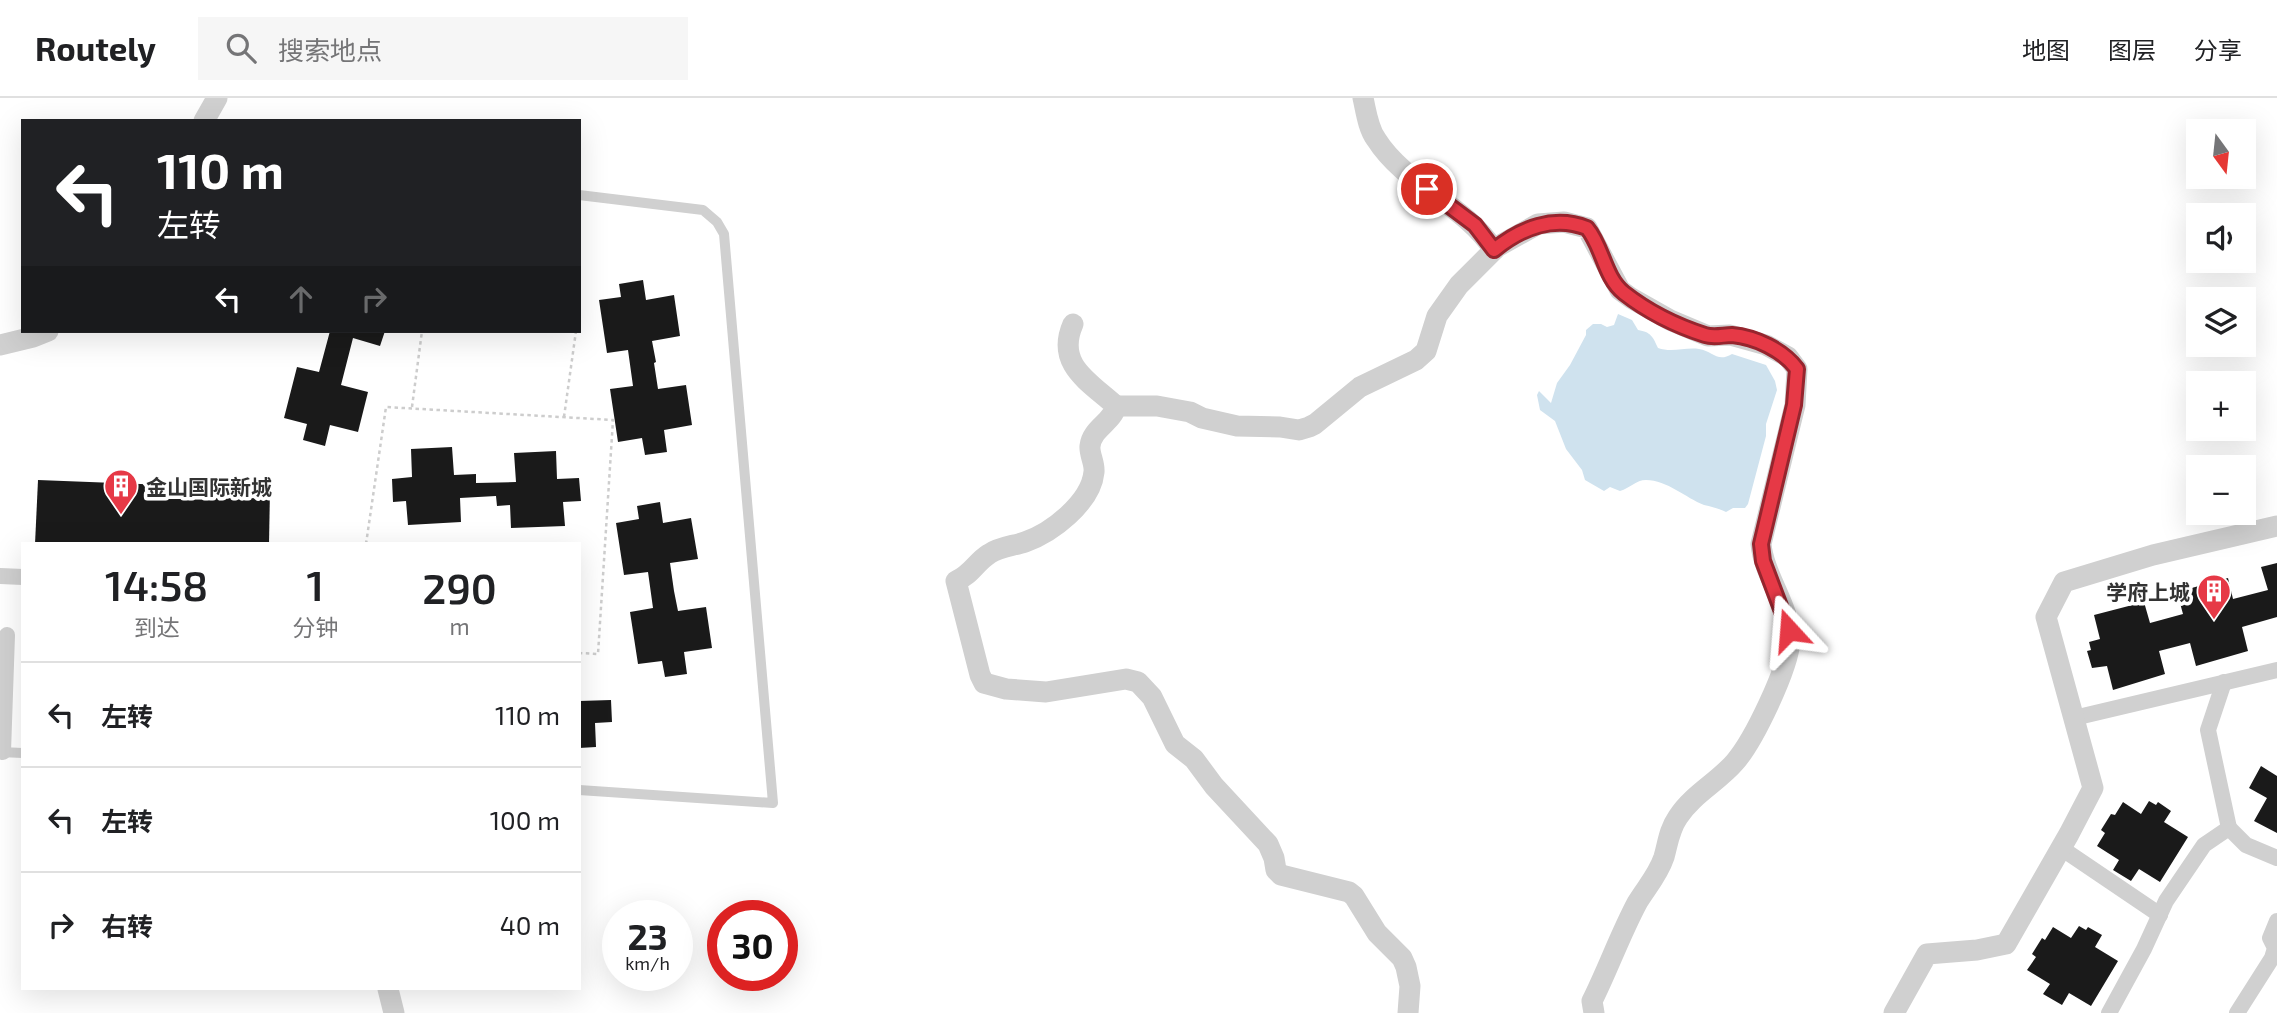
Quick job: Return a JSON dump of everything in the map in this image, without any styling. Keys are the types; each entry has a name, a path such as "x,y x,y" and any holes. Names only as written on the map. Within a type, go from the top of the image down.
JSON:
{"street":[{"path":"205,119 217,98"},
{"path":"1363,98 1375,139 1427,189 1475,225 1494,250"},
{"path":"1073,324 1068,335 1068,346 1075,371 1116,406 1157,406 1190,412 1202,418 1237,426 1299,430 1322,419 1360,387 1416,360 1426,351 1437,316 1459,285 1494,250 1538,224 1564,222 1587,228 1620,290 1631,298 1670,320 1708,336 1730,335 1766,345 1788,357 1797,369 1794,405 1761,544 1763,561 1789,630 1785,668 1763,715 1736,761 1702,789 1677,818 1667,838 1664,857 1653,881 1637,902 1592,1001 1594,1013"},
{"path":"0,345 43,333"},
{"path":"1116,406 1115,414 1099,429 1090,445 1094,474 1068,517 1042,535 988,554 972,571 956,581 980,675 984,682 1029,692 1062,691 1126,679 1138,681 1152,698 1175,744 1194,759 1214,786 1268,844 1280,875 1349,892 1354,896 1377,933 1402,958 1410,986 1408,1013"},
{"path":"1894,1013 1927,954 1977,950 2006,944 2093,788 2046,617 2064,582 2153,555 2277,526"},
{"path":"0,576 21,577"},
{"path":"1,752 10,635"},
{"path":"2074,718 2277,670"},
{"path":"2224,682 2208,730 2229,828 2246,845 2277,858"},
{"path":"2109,1013 2144,949 2166,901 2204,845 2229,828"},
{"path":"2061,848 2160,915"},
{"path":"2237,1013 2272,958 2275,948 2270,937 2277,921"},
{"path":"388,990 394,1013"}],"lane":[{"path":"581,195 703,210 717,222 724,234 774,803 581,790"},
{"path":"1,752 21,754"}],"path":[{"path":"411,408 422,333"},
{"path":"564,417 576,333"},
{"path":"366,542 386,407 613,420 598,654 581,653"}],"water":[{"path":"1618,314 1632,320 1638,330 1649,334 1658,348 1699,349 1719,357 1732,354 1766,365 1777,390 1745,508 1733,508 1726,512 1704,505 1654,481 1639,481 1620,491 1610,487 1604,491 1585,480 1582,470 1566,449 1555,421 1540,410 1537,395 1539,391 1551,403 1557,383 1570,365 1586,330 1593,324 1607,327 1614,325"}],"building":[{"path":"643,280 646,300 674,295 680,336 652,341 654,363 658,389 686,385 692,425 664,430 667,452 645,455 642,438 618,442 610,389 633,386 628,350 607,353 599,300 621,297 619,284"},
{"name":"金山国际新城","path":"329,333 384,333 380,346 353,338 341,385 368,392 358,432 330,425 325,446 303,440 307,424 284,418 297,367 319,372"},
{"path":"452,447 454,475 476,474 476,483 516,482 514,453 556,451 557,479 579,478 581,501 563,502 565,526 511,528 510,505 497,506 496,496 460,498 461,522 408,525 406,501 393,502 392,479 412,477 411,449"},
{"name":"金山国际新城","path":"38,480 270,489 269,542 35,542"},
{"path":"660,502 663,523 691,518 698,559 670,563 674,591 678,611 706,607 712,648 684,652 687,674 665,677 662,661 638,664 630,612 653,608 648,572 624,575 616,523 639,519 637,506"},
{"path":"2277,563 2277,617 2242,627 2248,651 2196,666 2190,643 2159,651 2165,674 2113,690 2107,666 2092,668 2087,651 2091,650 2089,642 2100,639 2094,615 2144,602 2150,623 2183,614 2177,592 2228,578 2233,599 2268,590 2261,567"},
{"path":"611,700 612,722 595,723 596,747 581,748 581,701"},
{"path":"2261,766 2277,776 2277,833 2254,821 2267,798 2249,788"},
{"path":"2149,801 2156,805 2158,802 2171,811 2164,822 2188,837 2160,882 2139,869 2131,881 2113,870 2119,860 2097,846 2105,833 2101,830 2123,802 2141,814"},
{"path":"2079,926 2086,930 2088,927 2102,935 2095,947 2118,961 2091,1006 2069,993 2062,1005 2043,994 2050,984 2027,970 2036,957 2032,954 2053,927 2071,938"}],"place":[{"name":"金山国际新城","path":"121,516"},
{"name":"学府上城","path":"2214,621"}],"route":[{"path":"1427,189 1475,225 1494,250 1538,224 1577,223 1593,234 1603,260 1620,290 1631,298 1689,329 1708,336 1730,335 1766,345 1788,357 1797,369 1794,405 1761,544 1763,561 1789,630"}]}
